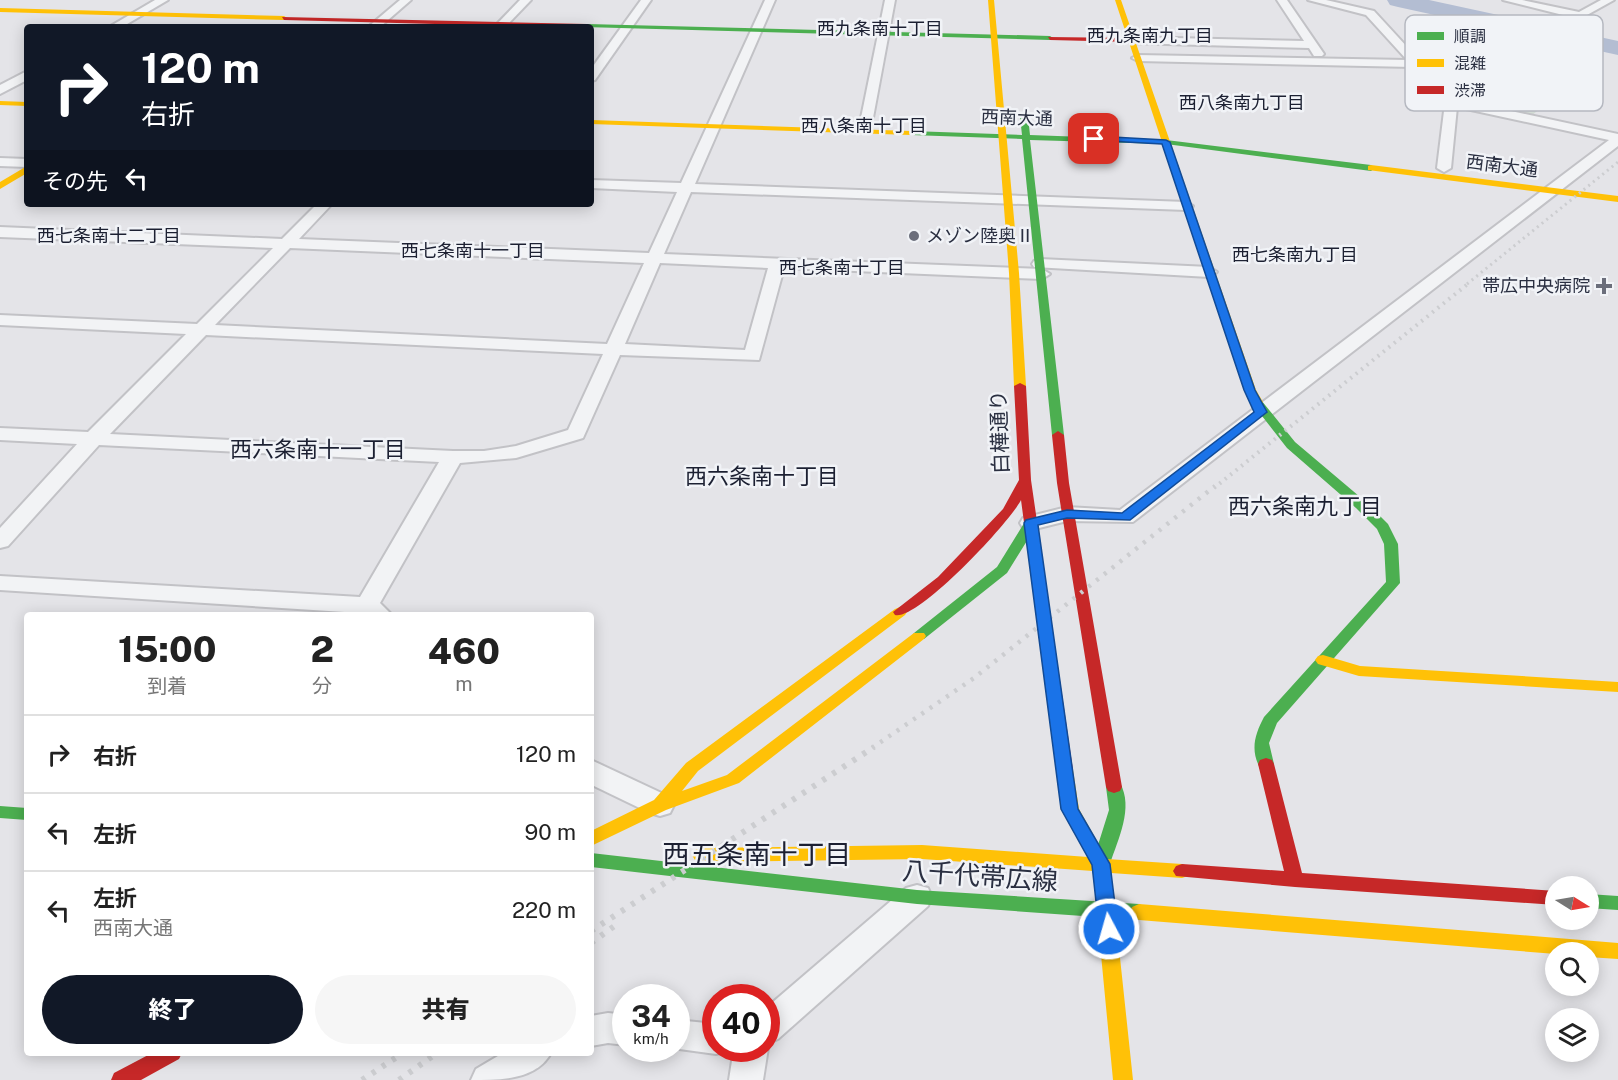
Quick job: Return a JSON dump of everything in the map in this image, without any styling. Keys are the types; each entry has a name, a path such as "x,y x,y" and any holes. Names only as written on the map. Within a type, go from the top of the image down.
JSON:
{"street":[{"path":"0,21 43,0"},
{"path":"120,24 163,0"},
{"path":"377,23 406,0"},
{"path":"502,24 526,0"},
{"path":"594,73 646,0"},
{"path":"0,434 483,459 576,434 612,348 770,0"},
{"path":"866,123 890,0"},
{"name":"白樺通り","path":"660,805 692,767 944,580 1009,512 1025,480 1014,273 992,36 991,0"},
{"path":"1118,0 1250,390 1261,412 1298,451 1369,512 1388,534 1393,557 1392,583 1270,721 1261,743 1295,880"},
{"path":"1282,0 1324,62"},
{"path":"1313,0 1370,13 1405,49"},
{"path":"1508,0 1577,15"},
{"path":"1584,15 1609,0"},
{"path":"249,24 277,6"},
{"path":"0,10 439,24"},
{"path":"1011,21 1013,41"},
{"path":"594,26 992,36 1013,41 1131,40 1312,45"},
{"path":"1138,58 1405,64"},
{"path":"0,90 24,77"},
{"path":"0,95 24,96"},
{"path":"0,103 24,104"},
{"path":"1022,106 1067,514 1118,810 1101,864"},
{"path":"1444,168 1450,111"},
{"path":"1492,111 1618,139"},
{"name":"西南大通","path":"594,114 714,122 1164,138 1444,168 1618,199"},
{"name":"西南大通","path":"594,122 866,123 1002,131"},
{"name":"西南大通","path":"1164,138 1555,187 1618,190"},
{"path":"1031,523 1067,514 1125,517 1618,139"},
{"path":"0,162 24,163"},
{"path":"0,186 24,170"},
{"path":"594,183 1186,206"},
{"path":"0,541 93,439 323,207"},
{"path":"0,232 1014,273 1041,269 1209,272"},
{"path":"0,320 753,356 777,264"},
{"path":"0,583 373,610 453,457"},
{"path":"1025,480 1070,809 1101,864 1123,1080"},
{"name":"白樺通り","path":"594,838 660,805 733,779 1002,570 1031,523"},
{"path":"1002,570 1021,570 1038,582"},
{"path":"1323,660 1359,670 1618,687"},
{"path":"594,772 660,805"},
{"path":"0,812 24,814"},
{"name":"八千代帯広線","path":"594,858 922,852 1545,897"},
{"name":"八千代帯広線","path":"594,858 917,897 1107,909 1618,951"},
{"path":"780,1017 917,897"},
{"path":"1599,902 1618,903"},
{"path":"594,1031 612,1029"},
{"path":"121,1080 166,1056"},
{"path":"488,1080 529,1056"},
{"path":"746,1080 749,1062"}],"shaded area":[{"path":"1509,111 1537,111 1531,116"}],"waterway":[{"path":"1398,0 1467,15"},
{"path":"1603,45 1618,48"}],"railway":[{"path":"1467,284 1618,162"},
{"path":"1214,488 1469,283"},
{"path":"872,748 974,678 1215,486"},
{"path":"594,929 874,747"},
{"path":"594,941 620,922"},
{"path":"362,1080 398,1056"},
{"path":"399,1080 433,1056"}],"traffic: fast":[{"path":"594,26 1050,38"},
{"path":"1024,117 1058,435"},
{"path":"911,133 1166,142 1371,168"},
{"path":"1257,402 1291,445 1383,527 1391,544 1393,583 1270,721 1261,743 1266,764"},
{"path":"919,636 1002,570 1031,523"},
{"path":"1101,864 1118,810 1114,787"},
{"path":"0,812 24,814"},
{"path":"594,860 917,897 1139,912"},
{"path":"1599,902 1618,903"}],"traffic: slow":[{"path":"991,0 1014,273 1020,386"},
{"path":"1118,0 1250,390 1257,402"},
{"path":"0,10 284,18"},
{"path":"0,103 24,104"},
{"path":"594,122 911,133"},
{"path":"1371,168 1618,199"},
{"path":"0,186 24,171"},
{"path":"660,805 692,767 900,612"},
{"path":"594,838 660,805 733,779 919,636"},
{"path":"1323,660 1359,671 1618,687"},
{"path":"1065,770 1070,809 1101,864 1123,1080"},
{"path":"701,855 922,852 1182,871"},
{"path":"1139,912 1618,951"}],"traffic: jam":[{"path":"284,18 511,24"},
{"path":"1050,38 1131,40"},
{"path":"1020,386 1025,480 1065,770"},
{"path":"1058,435 1063,483 1114,787"},
{"path":"900,612 943,580 1009,511 1025,480"},
{"path":"1266,764 1295,880"},
{"path":"1182,871 1545,897"},
{"path":"121,1080 166,1056"}],"place":[{"name":"メゾン陸奥Ⅱ","path":"914,236"},
{"name":"帯広中央病院","path":"1604,286"}],"district":[{"name":"西九条南十丁目","path":"880,29"},
{"name":"西九条南九丁目","path":"1150,36"},
{"name":"西八条南九丁目","path":"1242,103"},
{"name":"西八条南十丁目","path":"864,126"},
{"name":"西七条南十二丁目","path":"109,236"},
{"name":"西七条南十一丁目","path":"473,251"},
{"name":"西七条南九丁目","path":"1295,255"},
{"name":"西七条南十丁目","path":"842,268"},
{"name":"西六条南十一丁目","path":"318,449"},
{"name":"西六条南十丁目","path":"762,476"},
{"name":"西六条南九丁目","path":"1305,506"},
{"name":"西五条南十丁目","path":"757,855"}],"route":[{"path":"1094,139 1166,142 1250,390 1261,412 1125,517 1067,514 1031,523 1070,809 1101,864 1109,929"}]}
